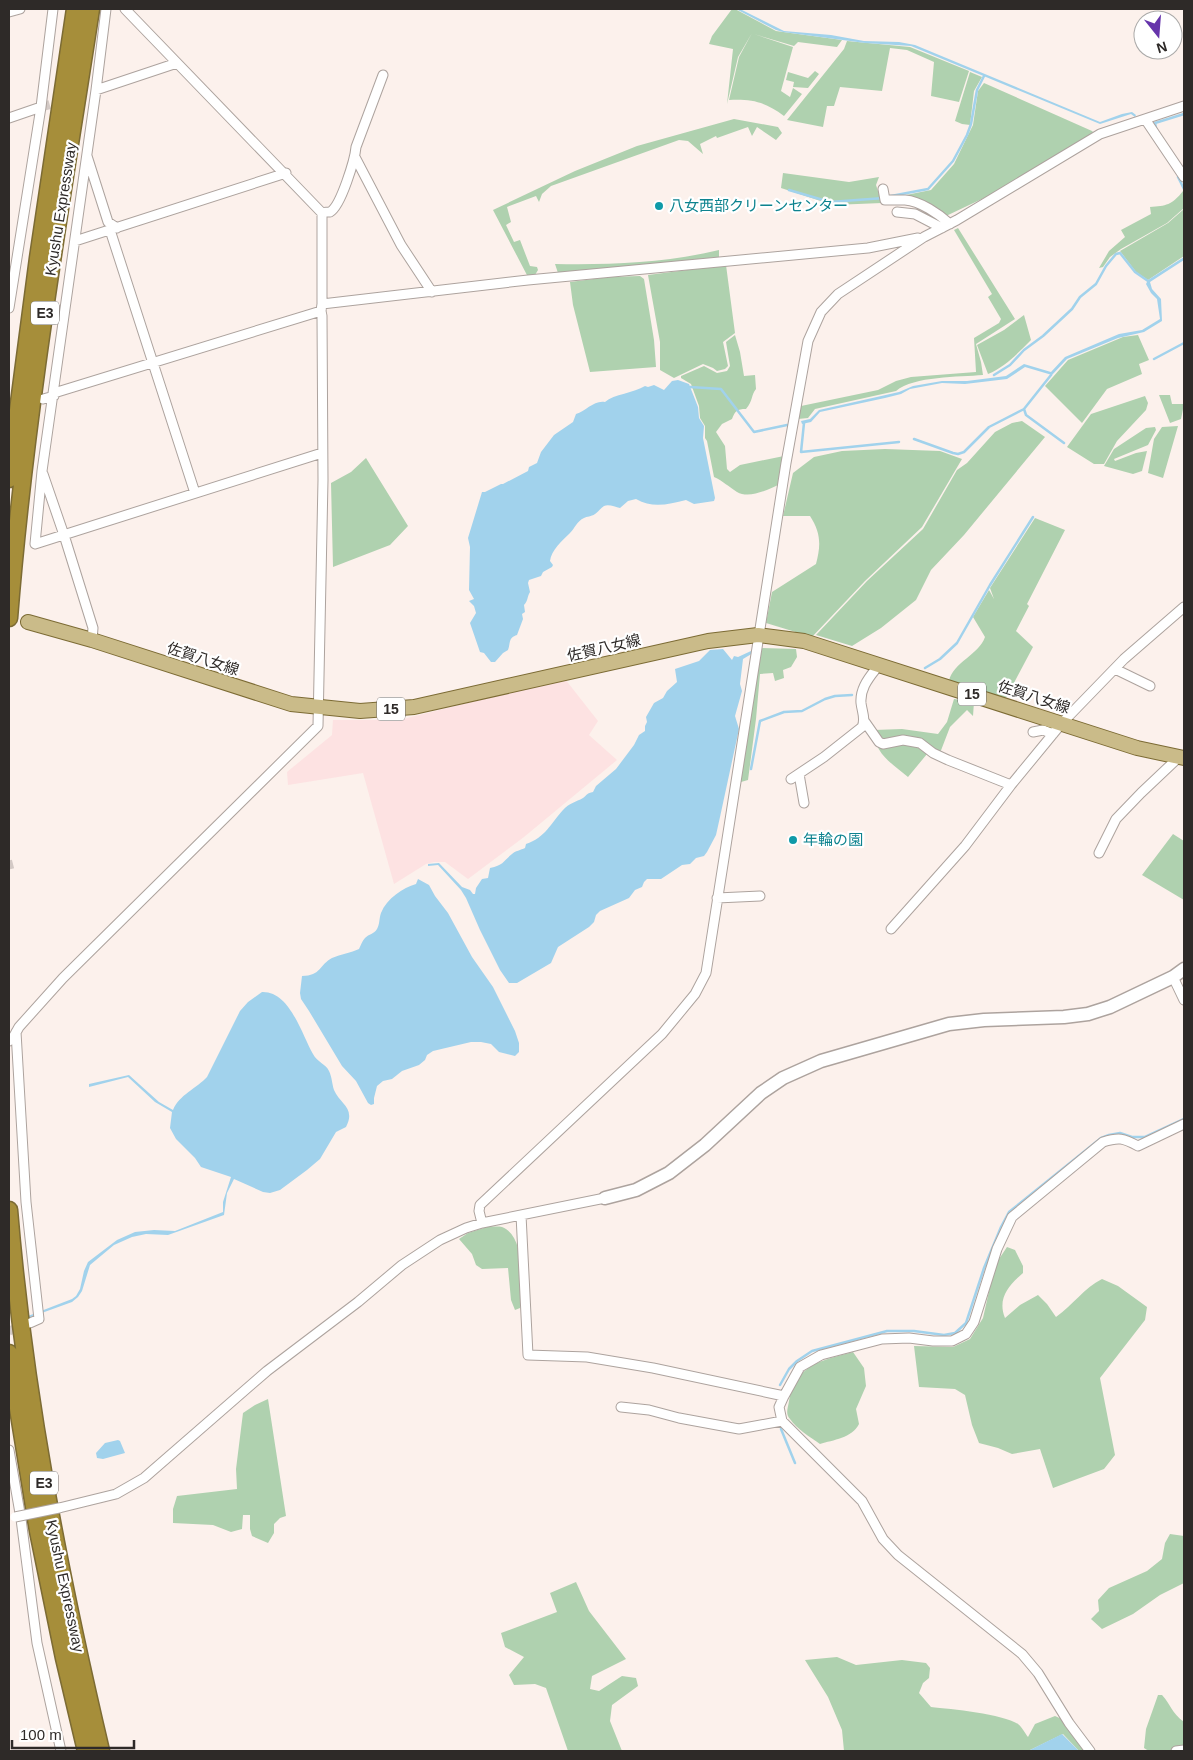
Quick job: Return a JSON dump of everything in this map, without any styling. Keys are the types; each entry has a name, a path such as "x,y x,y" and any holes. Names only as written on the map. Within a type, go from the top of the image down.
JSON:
{"highway":[{"name":"Kyushu Expressway","path":"9,479 31,305 75,9"},
{"name":"Kyushu Expressway","path":"9,618 14,552 33,396 91,9"},
{"name":"Kyushu Expressway","path":"9,1210 15,1292 30,1400 47,1501 84,1682 101,1751"},
{"name":"Kyushu Expressway","path":"9,1353 38,1531 64,1658 86,1751"}],"main road":[{"name":"佐賀八女線","path":"28,622 92,640 291,704 360,711 414,708 708,641 758,635 804,641 1058,728 1181,758"}],"street":[{"path":"9,12 20,9"},
{"path":"9,308 13,260 41,107 53,9"},
{"path":"106,9 42,471 35,544 322,453"},
{"path":"9,1041 19,1027 70,971 318,726 326,480 322,453 322,212 125,9"},
{"path":"96,90 178,63"},
{"path":"322,212 330,212 337,205 355,157 356,147 384,76"},
{"path":"482,1222 478,1211 480,1205 662,1034 695,994 706,973 758,635 808,341 822,312 838,294 924,237 946,226 1100,134 1184,106"},
{"path":"9,118 41,107"},
{"path":"1144,120 1184,177"},
{"path":"86,154 108,222 113,229 195,493"},
{"path":"355,157 401,245 432,292"},
{"path":"75,241 286,174"},
{"path":"883,189 885,200 907,200 916,203 942,216 946,226"},
{"path":"897,212 915,214 946,226"},
{"path":"44,399 54,394 322,307 528,280 868,248 924,237"},
{"path":"42,471 93,628 92,640"},
{"path":"891,929 965,846 1011,785 1058,728 1115,669 1184,606"},
{"path":"1115,669 1150,686"},
{"path":"875,670 866,681 861,701 865,722 879,742 883,744 903,740 920,742 940,757 1011,785"},
{"path":"804,803 794,780 862,727 865,722"},
{"path":"1033,732 1058,728"},
{"path":"1099,852 1116,819 1141,793 1181,758"},
{"path":"717,898 760,896"},
{"path":"12,1517 116,1494 144,1478 267,1371 358,1302 402,1265 440,1240 482,1222 605,1198 636,1190 669,1173 705,1145 761,1093 783,1078 821,1061 949,1024 1088,1014 1110,1007 1173,977 1184,969"},
{"path":"1173,977 1184,1000"},
{"path":"16,1032 26,1202 39,1319 30,1323"},
{"path":"1090,1751 1069,1723 1038,1672 1022,1654 898,1555 883,1539 862,1501 782,1421 780,1408 784,1396 800,1366 821,1355 882,1339 909,1338 952,1341 966,1334 974,1322 997,1249 1012,1217 1103,1142 1117,1138 1138,1146 1184,1124"},
{"path":"521,1215 528,1355 588,1357 653,1368 784,1396"},
{"path":"621,1407 648,1410 739,1429 782,1421"},
{"path":"9,1450 13,1499 26,1553 37,1643 61,1751"},
{"path":"1176,1751 1184,1750"}],"shaded area":[{"path":"565,679 598,721 589,735 617,760 524,837 468,879 445,862 434,862 426,864 394,884 363,773 288,785 287,772 332,735 333,720 399,720"}],"green space":[{"path":"732,9 776,31 842,40 837,47 798,42 794,46 754,34 793,47 781,91 790,97 793,88 802,94 784,116 771,107 758,102 729,100 739,57 752,33 738,57 727,104 733,49 709,44 712,36"},
{"path":"847,41 910,47 969,71 959,102 931,96 934,62 907,50 890,48 882,91 840,87 834,106 827,106 823,127 787,120 844,49"},
{"path":"815,71 819,74 808,88 793,87 794,82 786,80 788,72 808,78"},
{"path":"970,72 982,77 974,91 970,125 955,121"},
{"path":"984,83 1094,133 1005,188 946,216 891,198 931,190 954,164 973,125 978,91"},
{"path":"734,119 778,127 782,133 776,140 757,127 752,136 748,127 717,138 716,136 700,144 703,154 688,141 679,140 551,186 542,194 539,202 536,196 507,207 511,222 506,225 514,242 520,240 530,266 537,267 538,270 535,275 528,277 493,210 575,171 637,146"},
{"path":"783,173 849,182 879,177 876,185 882,203 833,205 781,188"},
{"path":"1183,191 1184,208 1167,223 1121,249 1110,257 1103,267 1099,268 1109,251 1125,237 1121,230 1151,214 1150,207 1168,204"},
{"path":"1184,209 1184,256 1148,280 1136,272 1120,251 1168,223"},
{"path":"958,228 1015,319 976,344 983,375 937,378 914,382 896,391 815,409 808,418 798,419 801,406 878,390 896,381 911,377 976,372 974,338 999,323 1001,319 988,297 992,294 954,230"},
{"path":"719,250 719,257 558,273 555,264 637,262 678,258"},
{"path":"726,265 735,333 723,342 728,366 717,371 703,364 674,378 660,370 660,342 648,275"},
{"path":"640,276 644,279 654,340 656,367 590,372 573,305 570,282 609,277"},
{"path":"1024,315 1031,340 1006,364 988,374 977,345 1004,330"},
{"path":"735,335 744,376 755,375 756,389 746,409 737,411 732,419 722,424 716,432 725,446 727,469 730,472 740,465 784,456 780,484 764,491 747,495 737,492 714,477 705,438 705,426 700,418 699,406 691,384 681,378 681,376 704,366 717,373 727,371 730,366 726,342"},
{"path":"1138,335 1149,360 1139,364 1142,374 1107,389 1082,423 1045,386 1068,360 1123,337"},
{"path":"1159,395 1170,395 1172,404 1184,404 1181,419 1170,423"},
{"path":"1145,396 1148,403 1146,410 1117,441 1104,464 1094,464 1067,447 1091,414"},
{"path":"1022,421 1045,437 964,535 931,570 916,600 881,628 852,646 816,635 867,581 923,529 957,470 967,463 995,432 1012,423"},
{"path":"1178,426 1163,478 1148,473 1154,439 1162,427"},
{"path":"1155,427 1156,430 1148,445 1114,459 1115,461 1147,451 1142,471 1133,474 1104,466 1114,449 1146,428"},
{"path":"885,449 940,451 962,459 922,527 865,581 812,637 766,623 772,592 816,564 818,557 819,539 814,522 810,516 783,516 793,473 814,457 842,451"},
{"path":"366,458 408,526 390,545 333,567 331,483 351,472"},
{"path":"1035,518 1065,530 1027,604 1029,606 1016,631 1033,647 1006,698 949,681 955,669 982,643 985,637 973,617 989,590 994,599 990,588"},
{"path":"759,648 796,649 797,657 791,667 783,670 784,678 775,681 773,673 760,674 748,780 741,782 738,787"},
{"path":"954,699 974,702 973,716 967,710 950,727 940,753 927,754 908,777 880,751 874,730 902,729 938,734 947,722"},
{"path":"1173,834 1184,841 1184,900 1142,875"},
{"path":"490,1226 502,1227 509,1232 515,1239 518,1249 522,1300 520,1308 515,1310 511,1300 508,1268 482,1269 476,1265 472,1254 459,1239 468,1233"},
{"path":"1007,1247 1015,1250 1023,1266 1023,1273 1009,1287 1003,1298 1002,1304 1005,1318 1020,1305 1038,1295 1056,1317 1102,1279 1118,1286 1147,1307 1145,1320 1100,1378 1115,1455 1104,1469 1053,1488 1040,1449 1012,1454 979,1443 972,1425 965,1395 955,1389 919,1387 914,1346 953,1347 970,1339 983,1318 995,1265"},
{"path":"853,1352 864,1368 866,1386 856,1409 859,1424 856,1429 847,1435 820,1444 788,1417 787,1411 792,1389 797,1379 812,1366"},
{"path":"268,1399 286,1516 280,1518 274,1524 274,1533 268,1543 252,1536 250,1515 243,1515 242,1529 231,1532 213,1525 173,1523 173,1509 177,1496 237,1489 236,1469 243,1413"},
{"path":"1170,1534 1184,1536 1184,1583 1160,1595 1133,1614 1102,1629 1091,1619 1099,1611 1098,1600 1109,1588 1147,1571 1162,1559 1165,1543"},
{"path":"576,1582 589,1611 626,1659 592,1676 590,1689 599,1691 622,1676 636,1678 638,1686 612,1705 610,1721 622,1751 568,1751 546,1688 535,1684 514,1685 509,1675 524,1657 505,1647 501,1633 557,1612 550,1593"},
{"path":"837,1657 856,1665 902,1660 926,1663 930,1668 929,1678 923,1683 919,1693 931,1707 1011,1720 1022,1728 1028,1737 1035,1724 1055,1716 1064,1720 1086,1751 1079,1751 1063,1734 1028,1751 844,1751 842,1730 828,1697 805,1660"},
{"path":"1158,1695 1162,1695 1176,1715 1184,1722 1184,1747 1158,1752 1144,1748 1146,1729"}],"water":[{"path":"736,9 740,9 784,31 915,45 1100,122 1132,112 1136,115 1135,117 1131,114 1100,124 911,46 865,43 783,32"},
{"path":"1184,257 1184,260 1150,282 1152,289 1161,299 1162,321 1144,332 1118,338 1067,359 1052,375 1025,367 1007,379 965,384 942,383 910,389 901,394 820,412 811,422 802,424 801,421 810,419 819,410 899,392 913,386 942,381 967,381 1006,376 1024,364 1051,372 1065,357 1119,334 1142,330 1160,319 1157,299 1146,284 1148,280"},
{"path":"678,380 689,384 698,407 699,418 704,426 703,438 715,498 714,501 694,504 686,500 655,505 636,499 628,501 620,508 610,505 604,506 594,515 582,519 555,549 550,561 553,565 552,567 543,572 541,576 529,580 530,592 524,605 525,612 522,614 523,619 517,635 511,639 508,650 495,662 491,662 484,653 480,652 470,623 476,613 474,606 469,601 474,599 469,590 470,547 468,538 482,492 528,471 529,467 537,463 541,452 554,435 573,422 576,414 594,404 605,402 645,386 654,385 664,390 672,381"},
{"path":"723,649 732,660 734,656 738,657 751,651 753,653 743,659 740,684 742,691 735,716 739,729 716,835 707,852 704,856 696,858 690,864 682,865 661,879 647,879 642,887 635,890 629,898 600,911 589,927 558,947 551,963 517,983 509,983 500,970 461,890 438,865 428,866 428,864 439,863 462,887 475,894 476,888 482,879 488,878 490,868 501,864 513,853 525,848 526,844 538,838 565,808 593,792 596,786 616,769 639,735 645,731 646,717 654,703 663,698 667,691 677,682 675,669 699,661 710,650"},
{"path":"418,879 429,885 448,913 472,957 493,987 515,1031 519,1043 519,1052 515,1056 499,1052 491,1044 481,1042 471,1042 433,1051 419,1065 402,1071 392,1079 383,1081 377,1086 374,1104 371,1105 356,1081 342,1066 301,999 302,976 317,972 332,958 359,949 365,938 377,929 381,913 391,898 416,884"},
{"path":"262,992 272,994 288,1006 315,1057 328,1069 334,1090 348,1111 349,1121 346,1127 336,1132 320,1159 280,1190 270,1193 263,1192 234,1179 227,1193 224,1215 168,1235 146,1234 132,1237 114,1245 90,1265 82,1291 78,1297 72,1302 28,1318 28,1316 76,1296 88,1262 117,1240 135,1232 154,1230 175,1231 223,1212 223,1202 231,1177 201,1167 195,1158 176,1139 170,1128 172,1112 155,1102 128,1077 89,1087 89,1084 129,1075 159,1102 173,1110 179,1100 207,1077 240,1011 248,1002"},
{"path":"118,1440 125,1453 103,1459 97,1458 96,1453 105,1443"},
{"path":"1062,1734 1079,1751 1028,1751"}],"waterway":[{"path":"891,196 928,189 953,161 967,135 971,124 977,90 984,76"},
{"path":"1156,128 1155,123 1184,114"},
{"path":"1178,177 1184,189"},
{"path":"789,190 830,202 884,198"},
{"path":"994,375 1010,365 1024,350 1043,336 1072,309 1080,297 1096,284 1106,266 1116,254 1120,253 1135,272 1148,281"},
{"path":"1154,359 1184,343"},
{"path":"914,439 953,453 964,452 989,427 1024,409 1051,375"},
{"path":"690,387 721,389 754,432 787,425"},
{"path":"1024,409 1026,415 1064,443"},
{"path":"804,423 801,452 899,442"},
{"path":"925,668 940,659 957,643 990,585 1033,517"},
{"path":"751,769 760,721 784,712 802,711 835,696 852,695"},
{"path":"780,1385 789,1369 812,1351 887,1331 914,1331 944,1335 955,1333 966,1323 984,1268 1009,1212 1101,1138 1120,1133 1132,1137 1145,1137 1184,1119"},
{"path":"781,1429 795,1463"}],"tunnel":[{"path":"41,107 63,101"},
{"path":"9,865 13,864"},
{"path":"9,1331 25,1325"}],"place":[{"name":"八女西部クリーンセンター","path":"659,206"},
{"name":"年輪の園","path":"793,840"}]}
